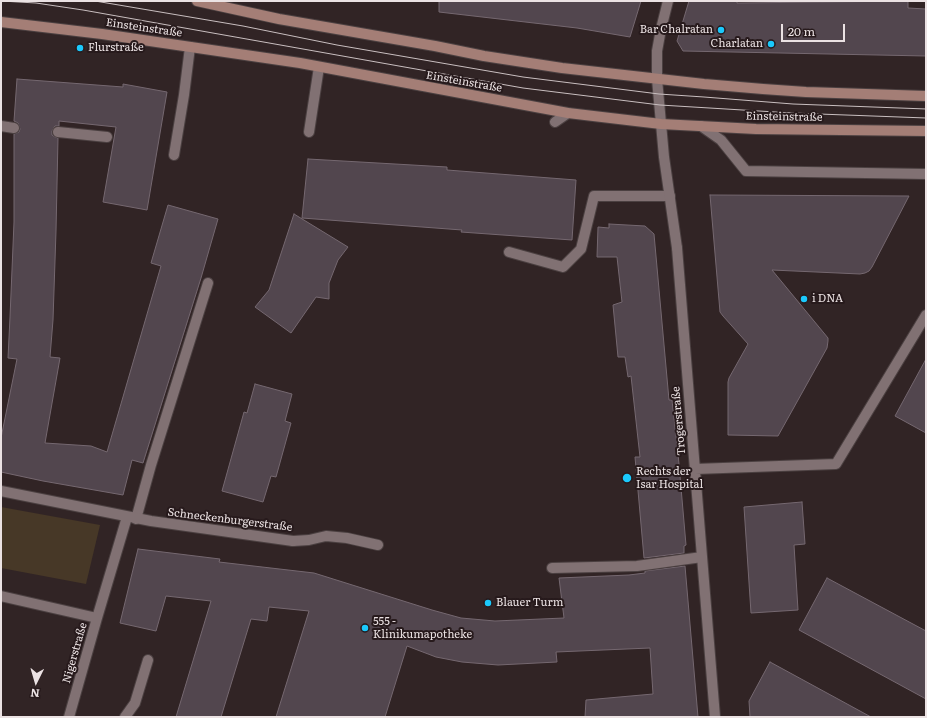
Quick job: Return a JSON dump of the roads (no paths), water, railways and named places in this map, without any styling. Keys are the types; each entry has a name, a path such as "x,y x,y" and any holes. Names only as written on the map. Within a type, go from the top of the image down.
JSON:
{"main road":[{"path":"197,1 279,19 484,56 562,68 713,85 806,92 926,96"},
{"name":"Einsteinstraße","path":"1,22 102,34 300,63 568,113 661,124 756,129 926,131"}],"street":[{"name":"Trogerstraße","path":"668,1 657,51 657,79 663,144 677,248 715,717"},
{"path":"174,154 190,47"},
{"path":"309,132 319,67"},
{"path":"555,122 568,113"},
{"path":"1,126 14,128"},
{"path":"701,126 721,140 746,171 926,174"},
{"path":"58,132 107,137"},
{"path":"509,252 563,267 582,249 594,196 670,196"},
{"path":"1,596 97,618 153,458 208,283"},
{"path":"695,469 836,464 926,315"},
{"name":"Schneckenburgerstraße","path":"1,491 151,521 293,541 309,540 326,536 347,538 378,546"},
{"path":"552,568 637,566 702,557"},
{"name":"Nigerstraße","path":"69,717 97,618"},
{"path":"125,717 135,703 148,660"}],"tram line":[{"path":"1,1 36,3 83,10 523,88 660,105 792,113 926,118"},
{"path":"95,1 243,26 337,45 523,77 659,94 793,104 926,109"}],"place":[{"name":"Bar Chalratan","path":"721,30"},
{"name":"Charlatan","path":"771,44"},
{"name":"Flurstraße","path":"80,48"},
{"name":"i DNA","path":"804,299"},
{"name":"Rechts der Isar Hospital","path":"627,478"},
{"name":"Blauer Turm","path":"488,603"},
{"name":"555 - Klinikumapotheke","path":"365,628"}]}
